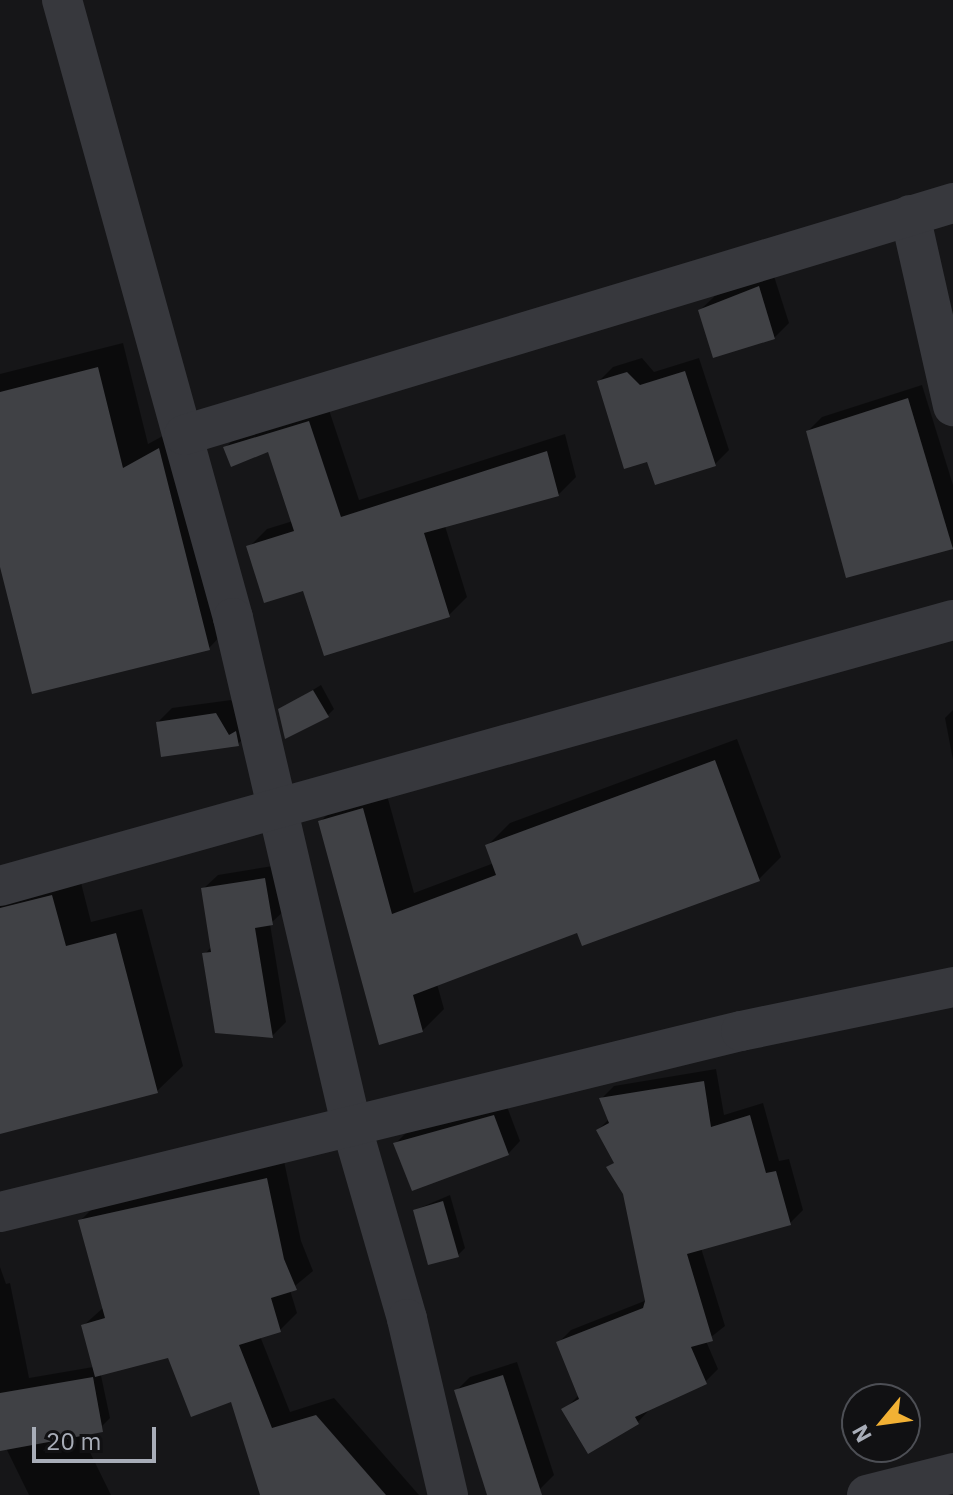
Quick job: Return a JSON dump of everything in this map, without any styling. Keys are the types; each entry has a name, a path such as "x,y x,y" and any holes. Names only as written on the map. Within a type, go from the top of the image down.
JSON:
{"street":[{"path":"62,0 184,435 281,809 352,1128 407,1319 448,1495"},
{"path":"184,435 953,203"},
{"path":"910,215 953,406"},
{"path":"0,886 953,620"},
{"path":"0,1212 741,1031 953,987"},
{"path":"867,1495 953,1473"}],"building":[{"path":"759,286 775,339 713,358 698,310"},
{"path":"98,367 123,468 159,448 210,650 32,694 0,567 0,392"},
{"path":"685,371 716,466 655,485 647,462 624,469 597,381 627,372 640,385"},
{"path":"908,398 953,549 846,578 806,431"},
{"path":"309,421 341,517 547,451 559,496 424,533 450,617 324,656 303,591 264,603 246,546 294,531 268,452 231,467 223,447"},
{"path":"313,690 329,717 285,739 278,709"},
{"path":"216,713 229,735 236,731 239,746 161,757 156,722"},
{"path":"715,760 760,881 582,946 577,933 413,995 423,1032 379,1045 318,821 363,808 392,914 496,875 485,845"},
{"path":"265,878 273,925 255,928 273,1038 215,1033 202,953 211,952 201,888"},
{"path":"52,895 66,946 116,933 158,1093 0,1134 0,908"},
{"path":"704,1081 711,1127 750,1115 766,1173 776,1171 791,1225 687,1254 713,1341 691,1347 707,1384 635,1417 639,1424 588,1454 561,1409 579,1399 556,1342 643,1308 645,1301 623,1194 606,1167 614,1163 596,1130 609,1123 599,1098"},
{"path":"494,1115 509,1155 412,1191 393,1143"},
{"path":"267,1178 284,1259 297,1290 271,1298 281,1332 239,1345 272,1428 316,1415 386,1495 260,1495 231,1402 191,1417 168,1358 95,1377 81,1325 105,1318 78,1220"},
{"path":"443,1201 459,1257 428,1265 413,1210"},
{"path":"503,1375 542,1495 487,1495 454,1390"},
{"path":"93,1377 103,1432 0,1451 0,1393"}]}
